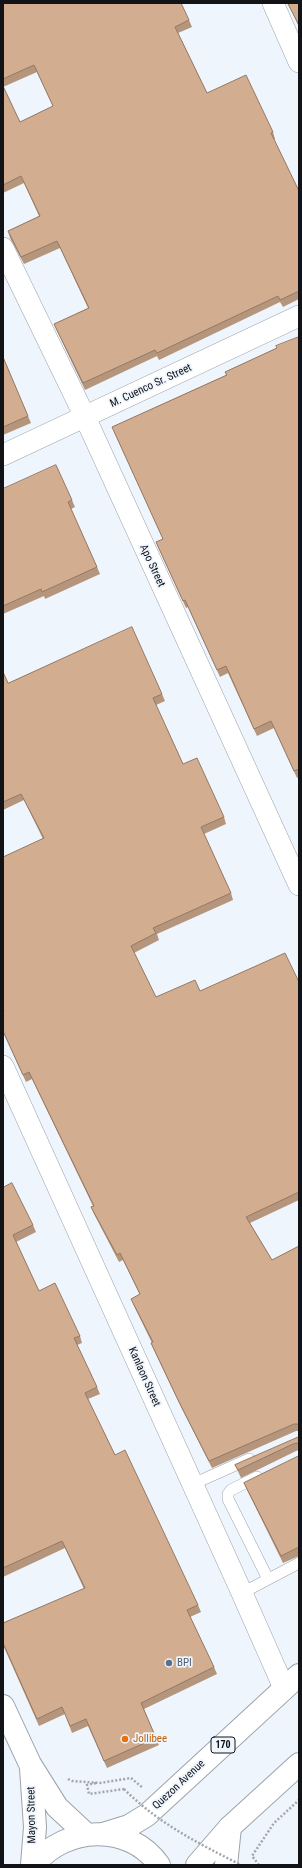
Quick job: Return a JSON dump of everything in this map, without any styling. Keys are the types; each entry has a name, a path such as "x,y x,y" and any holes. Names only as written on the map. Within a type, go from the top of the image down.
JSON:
{"main road":[{"name":"Quezon Avenue","path":"94,1834 129,1826 146,1815 292,1682"},
{"name":"Mayon Street","path":"3,1706 30,1764 57,1807 94,1834"},
{"name":"Mayon Street","path":"30,1764 35,1827 33,1865"},
{"path":"197,1865 230,1827 299,1764"},
{"path":"226,1865 230,1827"},
{"name":"170","path":"33,1865 48,1850 58,1844 94,1834"},
{"path":"94,1834 123,1838 141,1847 159,1865"}],"street":[{"path":"272,3 299,62"},
{"name":"Apo Street","path":"3,248 84,417 299,885"},
{"name":"M. Cuenco Sr. Street","path":"3,455 299,316"},
{"name":"Kanlaon Street","path":"3,1066 242,1593 292,1682"}],"lane":[{"path":"193,1484 257,1456"},
{"path":"265,1473 231,1490 228,1494 228,1499 268,1579"},
{"path":"242,1593 299,1563"}],"path":[{"path":"65,1776 72,1781 100,1783"},
{"path":"160,1802 130,1778 87,1785 89,1794 124,1789 140,1805 180,1834 241,1865"},
{"path":"255,1849 274,1823 299,1800"},
{"path":"259,1865 252,1856 274,1823"}],"building":[{"path":"3,3 181,3 189,20 175,27 207,93 246,75 273,132 271,133 299,191 299,291 280,300 278,296 157,353 155,350 83,383 54,324 89,308 57,241 21,257 8,231 40,216 21,176 3,185 3,86 20,122 53,106 34,65 3,79"},
{"path":"288,3 299,3 299,25"},
{"path":"299,337 299,769 294,771 271,721 254,729 226,666 217,670 185,600 183,601 156,542 163,539 112,427 227,375 225,372 277,348 276,346"},
{"path":"3,357 28,416 3,427"},
{"path":"56,465 72,500 68,502 97,567 42,592 41,589 3,606 3,489"},
{"path":"132,627 162,694 153,698 183,764 197,758 224,817 201,827 231,893 153,928 156,933 131,946 156,997 195,980 200,991 285,953 299,982 299,1192 246,1217 272,1260 299,1246 299,1424 294,1424 209,1461 179,1402 151,1343 153,1342 131,1299 140,1294 120,1253 117,1255 91,1207 94,1206 29,1072 23,1075 3,1031 3,857 44,838 21,794 3,802 3,672 8,683"},
{"path":"12,1183 33,1225 13,1235 39,1291 55,1283 80,1336 74,1338 97,1387 85,1393 115,1455 125,1450 198,1605 187,1610 214,1667 141,1703 156,1738 104,1761 86,1719 70,1726 62,1707 37,1719 3,1643 3,1623 85,1588 62,1541 3,1568 3,1187"},
{"path":"299,1437 299,1444 293,1444 238,1470 235,1465"},
{"path":"299,1456 299,1547 281,1556 244,1483"}],"place":[{"name":"BPI","path":"169,1663"},
{"name":"Jollibee","path":"125,1739"}]}
